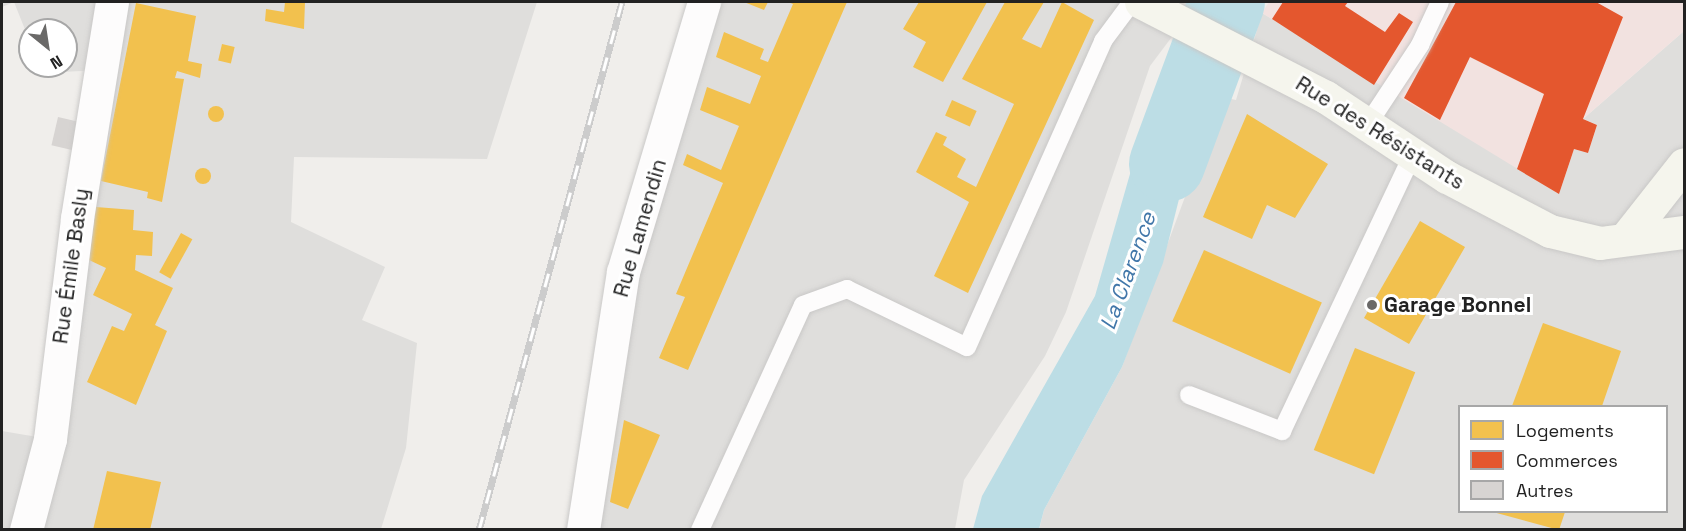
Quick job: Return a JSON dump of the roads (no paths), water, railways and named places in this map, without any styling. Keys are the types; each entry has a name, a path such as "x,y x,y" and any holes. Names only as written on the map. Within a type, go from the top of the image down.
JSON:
{"main road":[{"name":"Rue des Résistants","path":"1140,2 1250,56 1550,231 1600,243 1684,232"},
{"path":"1625,239 1684,164"}],"street":[{"name":"Rue Émile Basly","path":"26,530 50,439 77,218 112,2"},
{"name":"Rue Lamendin","path":"583,530 623,272 704,2"}],"lane":[{"path":"700,530 803,305 847,289 967,348 1103,41 1132,2"},
{"path":"1368,124 1420,45 1440,2"},
{"path":"1189,395 1282,431 1413,153"}],"water":[{"path":"1206,2 1242,2 1235,15"},
{"path":"1176,50 1218,72 1205,95 1163,263 1122,367 1044,510 1039,529 973,529 982,496 1095,296 1138,146"}],"waterway":[{"name":"La Clarence","path":"1167,164 1227,2"}],"railway":[{"path":"479,530 622,2"}],"place":[{"name":"Garage Bonnel","path":"1372,305"}]}
